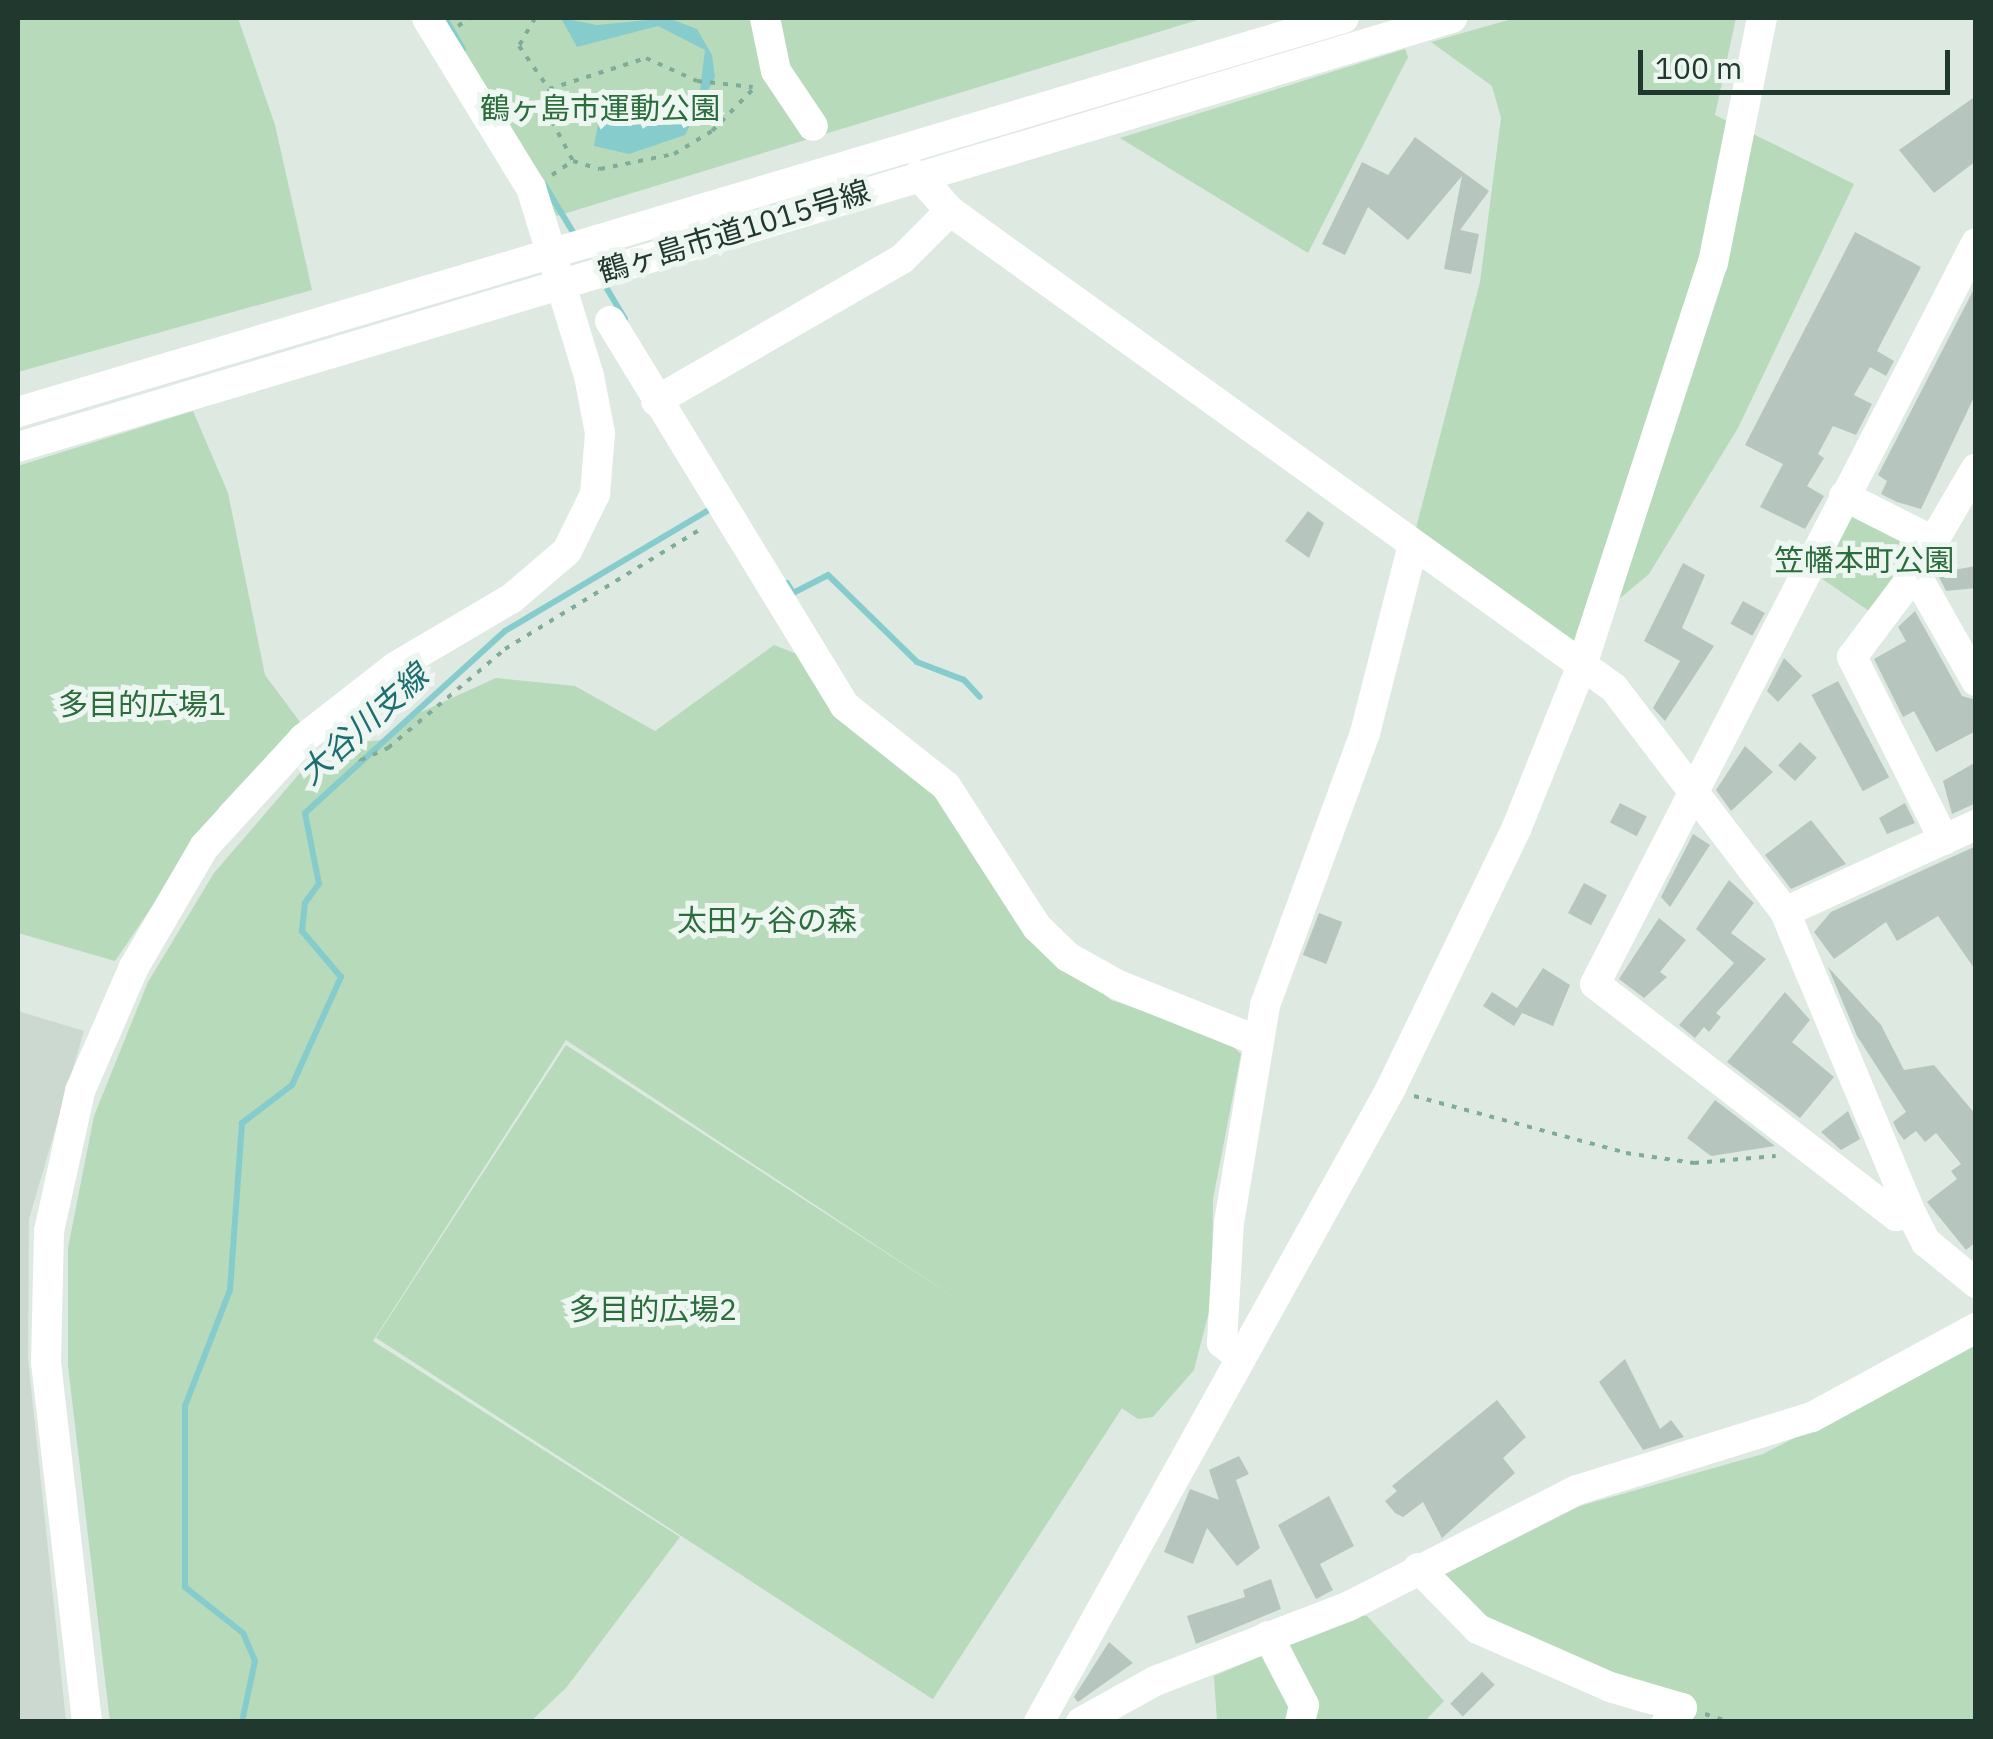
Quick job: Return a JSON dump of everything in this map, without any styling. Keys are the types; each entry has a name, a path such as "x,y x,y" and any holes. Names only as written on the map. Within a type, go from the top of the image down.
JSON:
{"street":[{"path":"87,1722 46,1363 49,1231 80,1091 134,967 204,847 304,738 395,667 512,598 566,551 594,494 600,432 558,269 531,188 428,18"},
{"path":"765,18 765,79 813,126"},
{"name":"鶴ヶ島市道1015号線","path":"18,447 558,269 1344,18"},
{"name":"鶴ヶ島市道1015号線","path":"18,412 918,174 1452,18"},
{"path":"1039,1722 1390,1090 1510,843 1582,665 1713,263 1762,18"},
{"path":"918,174 950,211 1614,688 1785,912 1926,1242 1976,1283"},
{"path":"656,401 902,258 950,211"},
{"path":"1911,1212 1896,1216 1815,1149 1595,984 1976,243"},
{"path":"610,321 844,706 946,786 1037,927 1068,957 1118,984 1258,1041"},
{"path":"1944,840 1852,657 1915,573 1971,485"},
{"path":"1844,496 1933,541"},
{"path":"1240,1357 1222,1342 1223,1321 1229,1223 1258,1041 1310,872 1365,734 1413,544"},
{"path":"1915,573 1976,681"},
{"path":"1785,912 1976,825"},
{"path":"1081,1722 1155,1681 1350,1606 1418,1568 1620,1473 1750,1442 1812,1417 1976,1328"},
{"path":"1418,1568 1478,1629 1682,1708 1668,1722"},
{"path":"1268,1636 1304,1705 1300,1722"}],"path":[{"path":"535,18 519,46 549,89 552,120 573,161 600,169 674,154 712,131 765,79"},
{"path":"549,89 646,58 698,81 765,79"},
{"path":"338,742 361,760 388,748 505,649 725,514"},
{"path":"1390,1090 1626,1153 1694,1163 1815,1149"}],"shaded area":[{"path":"18,1011 84,1031 29,1219 28,1358 66,1721 18,1721"}],"green space":[{"path":"18,18 238,18 275,125 312,290 18,372"},
{"name":"鶴ヶ島市運動公園","path":"437,18 1204,18 557,216"},
{"path":"1515,18 1736,18 1715,115 1854,184 1738,428 1649,574 1618,600 1585,649 1415,532 1480,282 1501,118 1492,86 1431,42"},
{"path":"1405,49 1408,57 1308,253 1120,138"},
{"name":"多目的広場1","path":"193,411 228,493 265,675 300,722 221,805 115,961 18,933 18,466"},
{"name":"笠幡本町公園","path":"1846,505 1920,549 1872,613 1812,572"},
{"name":"太田ヶ谷の森","path":"774,645 797,654 912,762 1053,953 1111,1000 1225,1039 1241,1054 1213,1199 1212,1300 1194,1370 1153,1417 1138,1419 566,1040 373,1341 680,1537 566,1688 531,1721 110,1722 68,1366 68,1248 94,1116 148,982 214,873 324,745 384,740 421,712 496,678 575,686 655,731"},
{"name":"多目的広場2","path":"566,1045 1123,1407 933,1699 376,1338"},
{"path":"1975,1345 1975,1721 1661,1721 1498,1626 1439,1577 1580,1506 1763,1454"},
{"path":"1349,1614 1367,1616 1444,1701 1425,1721 1309,1721 1283,1647"},
{"path":"1266,1654 1292,1700 1291,1721 1217,1721 1214,1676"}],"water":[{"path":"561,18 597,25 668,18 697,29 712,55 715,77 685,135 629,154 594,146 598,124 610,115 660,121 684,114 699,99 705,50 658,26 577,47"}],"building":[{"path":"1976,96 1976,161 1934,193 1899,150"},
{"path":"1415,137 1489,191 1460,230 1479,234 1471,274 1444,269 1462,176 1408,240 1368,207 1345,255 1322,244 1362,162 1388,175"},
{"path":"1855,232 1921,267 1877,351 1894,361 1886,376 1870,367 1854,395 1872,404 1856,435 1833,426 1818,454 1824,458 1807,486 1824,496 1805,529 1760,507 1783,464 1745,445"},
{"path":"1976,285 1976,393 1921,509 1897,502 1881,494 1887,481 1878,475"},
{"path":"1308,511 1324,523 1309,558 1285,541"},
{"path":"1683,563 1705,575 1682,628 1714,646 1665,721 1653,708 1680,661 1644,641"},
{"path":"1976,566 1976,588 1946,591 1937,573"},
{"path":"1743,601 1765,613 1752,636 1730,624"},
{"path":"1915,611 1962,696 1976,700 1976,731 1936,752 1914,711 1903,717 1874,659 1906,641 1898,627"},
{"path":"1784,658 1802,676 1778,702 1767,691"},
{"path":"1838,681 1889,777 1863,791 1812,695"},
{"path":"1800,742 1817,758 1795,781 1778,765"},
{"path":"1745,746 1773,772 1731,811 1716,790"},
{"path":"1976,762 1976,803 1952,814 1943,781"},
{"path":"1620,803 1647,817 1637,836 1610,823"},
{"path":"1905,803 1915,823 1887,834 1879,818"},
{"path":"1811,820 1846,864 1791,889 1765,855"},
{"path":"1693,834 1710,845 1670,907 1661,897"},
{"path":"1976,846 1976,971 1938,916 1897,941 1886,922 1834,959 1814,932 1831,912"},
{"path":"1729,880 1754,903 1731,933 1766,959 1716,1013 1721,1017 1709,1032 1704,1027 1695,1038 1679,1025 1734,963 1696,929"},
{"path":"1584,883 1607,895 1591,925 1568,913"},
{"path":"1319,913 1342,922 1326,964 1303,955"},
{"path":"1659,918 1686,940 1660,972 1667,977 1644,998 1619,979"},
{"path":"1828,967 1881,1025 1904,1070 1934,1065 1976,1115 1976,1242 1966,1250 1927,1202 1957,1179 1951,1171 1961,1164 1936,1133 1925,1142 1916,1131 1904,1140 1898,1132 1893,1122 1906,1112 1857,1036"},
{"path":"1543,968 1570,985 1553,1026 1522,1013 1514,1026 1483,1006 1492,992 1517,1008"},
{"path":"1785,992 1810,1020 1792,1042 1834,1077 1800,1118 1727,1062"},
{"path":"1715,1100 1775,1146 1711,1156 1687,1138"},
{"path":"1848,1111 1860,1139 1841,1150 1821,1132"},
{"path":"1625,1359 1660,1429 1671,1420 1684,1437 1643,1450 1599,1382"},
{"path":"1497,1400 1526,1437 1503,1458 1515,1473 1442,1538 1423,1502 1403,1517 1395,1513 1385,1501 1397,1491 1392,1486"},
{"path":"1239,1456 1249,1474 1236,1480 1260,1548 1237,1566 1207,1528 1193,1564 1164,1552 1190,1489 1219,1500 1209,1470"},
{"path":"1329,1496 1354,1546 1320,1564 1333,1590 1316,1599 1278,1525"},
{"path":"1271,1579 1281,1609 1196,1644 1187,1616 1245,1597 1243,1590"},
{"path":"1109,1642 1133,1663 1078,1702 1074,1697"},
{"path":"1482,1672 1495,1685 1463,1717 1450,1704"}],"waterway":[{"name":"大谷川支線","path":"445,18 463,49"},
{"name":"大谷川支線","path":"544,184 576,237"},
{"name":"大谷川支線","path":"603,282 625,319"},
{"name":"大谷川支線","path":"242,1722 255,1661 243,1633 185,1587 185,1406 230,1290 242,1123 292,1085 341,977 302,931 305,903 319,884 305,813 505,631 714,507"},
{"path":"787,583 793,593 828,575 917,662 964,680 980,697"}]}
